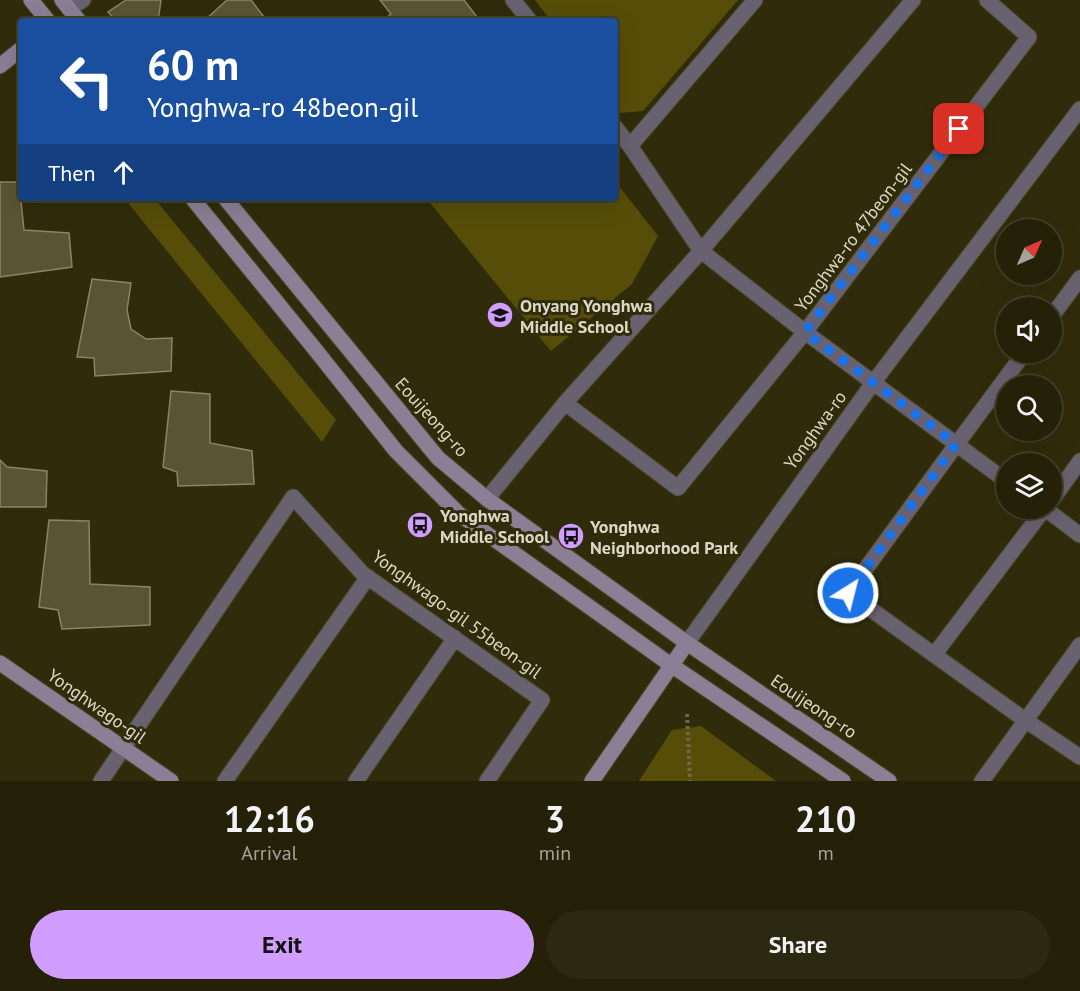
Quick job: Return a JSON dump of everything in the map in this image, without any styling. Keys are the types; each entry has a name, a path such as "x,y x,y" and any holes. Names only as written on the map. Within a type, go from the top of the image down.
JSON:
{"main road":[{"path":"31,0 46,18"},
{"path":"56,18 66,4 77,18"},
{"path":"0,66 18,51"},
{"path":"194,201 396,451 459,514 671,665 843,781"},
{"name":"Eouijeong-ro","path":"227,201 438,458 487,499 687,643 889,781"},
{"name":"Yonghwa-ro","path":"592,781 687,643"},
{"name":"Yonghwago-gil","path":"0,663 171,781"}],"street":[{"path":"66,4 83,0"},
{"path":"513,0 528,18"},
{"path":"630,146 755,0"},
{"path":"487,499 565,404 701,251 913,0"},
{"name":"Yonghwa-ro 47beon-gil","path":"565,404 678,488 805,332 1029,37 987,0"},
{"name":"Yonghwa-ro","path":"687,643 873,383 1080,109"},
{"name":"Yonghwa-ro 47beon-gil","path":"618,131 701,251 996,474"},
{"path":"1062,302 1080,278"},
{"path":"1016,363 848,593 1080,757"},
{"path":"1062,486 1080,461"},
{"name":"Yonghwago-gil 55beon-gil","path":"123,748 293,497 363,573 543,700 487,781"},
{"path":"934,655 1036,519"},
{"path":"1058,519 1080,535"},
{"path":"225,781 368,577"},
{"path":"356,781 455,638"},
{"path":"982,781 1080,645"},
{"path":"101,781 123,748"}],"path":[{"path":"687,714 690,781"}],"shaded area":[{"path":"535,0 738,0 643,111 620,113 618,110 618,18 549,18"},
{"path":"618,185 658,236 632,284 551,351 428,201 618,201"},
{"path":"126,201 156,201 336,420 322,442"},
{"path":"701,726 776,781 639,781 672,730"}],"building":[{"path":"126,0 161,0 158,18 113,18 108,12"},
{"path":"227,0 251,0 265,18 207,18"},
{"path":"380,0 464,0 478,18 386,18 391,14"},
{"path":"0,182 18,182 18,201 21,201 24,230 69,233 72,267 0,277"},
{"path":"92,279 131,283 127,310 131,329 146,339 172,338 171,371 95,376 94,358 77,357"},
{"path":"171,391 210,394 210,443 252,451 254,484 178,486 177,472 163,467"},
{"path":"0,460 7,467 47,471 46,507 0,507"},
{"path":"49,520 89,521 90,584 150,587 150,625 62,629 58,610 39,607"}],"place":[{"name":"Onyang Yonghwa Middle School","path":"500,315"},
{"name":"Yonghwa Middle School","path":"420,525"},
{"name":"Yonghwa Neighborhood Park","path":"571,536"}],"route":[{"path":"848,593 956,444 805,332 959,129"}]}
